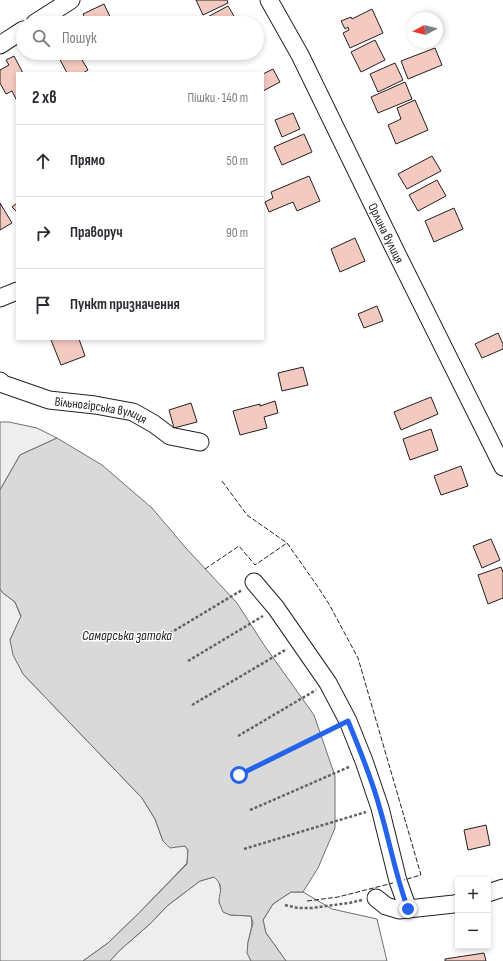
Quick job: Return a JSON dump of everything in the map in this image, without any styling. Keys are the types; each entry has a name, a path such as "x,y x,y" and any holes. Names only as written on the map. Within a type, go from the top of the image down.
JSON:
{"street":[{"path":"46,16 71,0"},
{"name":"Орлина вулиця","path":"269,0 300,55 503,467"},
{"path":"0,45 16,35"},
{"path":"0,298 16,291"},
{"name":"Вільногірська вулиця","path":"0,381 3,384 49,400 95,405 133,412 154,424 170,436 200,442"},
{"path":"254,582 276,608 328,683 348,721 364,761 380,808 398,881 408,909"},
{"path":"491,892 503,888"},
{"path":"376,898 386,906 399,910 455,904"}],"path":[{"path":"157,641 254,582"},
{"path":"188,661 276,608"},
{"path":"192,705 299,642"},
{"path":"238,736 328,683"},
{"path":"239,775 348,721"},
{"path":"250,810 364,761"},
{"path":"244,849 380,808"},
{"path":"285,904 298,908 312,908 376,898"}],"shaded area":[{"path":"0,422 9,422 37,428 57,438 20,455 0,490"},
{"path":"0,589 15,602 21,617 10,640 23,674 142,798 155,819 163,841 185,846 188,850 187,863 108,943 83,961 0,961"},
{"path":"214,877 219,882 221,892 219,903 230,915 251,916 252,922 248,948 251,961 110,961 167,906 200,881"},
{"path":"291,892 303,892 332,909 377,919 387,961 286,961 266,933 263,920 273,904"}],"water":[{"name":"Самарська затока","path":"57,438 102,465 152,508 185,547 237,603 264,645 314,715 335,776 335,828 318,868 303,892 291,892 273,904 263,920 266,933 286,961 251,961 247,953 253,923 251,916 230,915 223,912 219,902 221,889 214,877 200,881 167,906 110,961 83,961 108,943 187,864 188,850 185,846 170,848 163,841 155,819 142,798 23,674 13,655 10,640 21,616 15,602 0,589 0,490 20,455"}],"building":[{"path":"196,0 227,0 228,3 203,15"},
{"path":"104,4 110,16 84,16 83,14"},
{"path":"228,6 234,16 209,16"},
{"path":"372,9 383,33 350,48 343,33 349,30 348,27 345,29 341,21 351,17 352,19"},
{"path":"375,40 385,60 361,72 351,52"},
{"path":"435,48 442,65 408,79 401,61"},
{"path":"14,56 22,72 16,72 16,99 12,91 6,94 0,83 0,70 9,65 6,60"},
{"path":"60,60 82,60 88,70 85,72 66,72"},
{"path":"395,63 403,80 378,92 370,74"},
{"path":"273,69 280,82 264,90 264,74"},
{"path":"405,82 412,99 378,113 371,97"},
{"path":"415,100 428,130 396,144 388,125 401,119 397,108"},
{"path":"293,113 300,129 282,137 275,120"},
{"path":"304,134 312,152 282,165 274,147"},
{"path":"432,156 441,171 407,189 398,174"},
{"path":"309,176 320,201 297,211 293,202 269,212 265,202 273,198 271,192"},
{"path":"437,180 446,196 418,211 409,195"},
{"path":"0,203 12,223 0,230"},
{"path":"16,204 16,211 12,207"},
{"path":"454,208 463,229 434,242 425,221"},
{"path":"355,238 365,261 340,272 331,249"},
{"path":"377,306 383,321 364,328 358,314"},
{"path":"498,333 503,344 503,349 482,358 475,344"},
{"path":"51,340 79,340 85,356 61,365"},
{"path":"303,367 308,385 282,391 278,373"},
{"path":"431,397 438,414 401,430 394,412"},
{"path":"275,401 278,413 264,417 267,428 240,435 233,411 260,404 260,406"},
{"path":"191,403 197,422 174,428 169,410"},
{"path":"431,429 438,450 410,460 403,439"},
{"path":"461,466 468,486 441,495 434,476"},
{"path":"491,539 500,560 482,568 473,546"},
{"path":"501,567 503,572 503,598 488,604 478,575"},
{"path":"486,825 490,845 468,850 464,830"},
{"path":"484,953 486,961 445,961 445,959"}],"fence":[{"path":"222,481 247,515 287,543 329,604 358,658 421,875 404,880"},
{"path":"205,569 239,546 255,565 287,543"},
{"path":"307,901 338,897 393,883"}],"route":[{"path":"239,775 348,721 364,761 380,808 398,881 408,909"}]}
